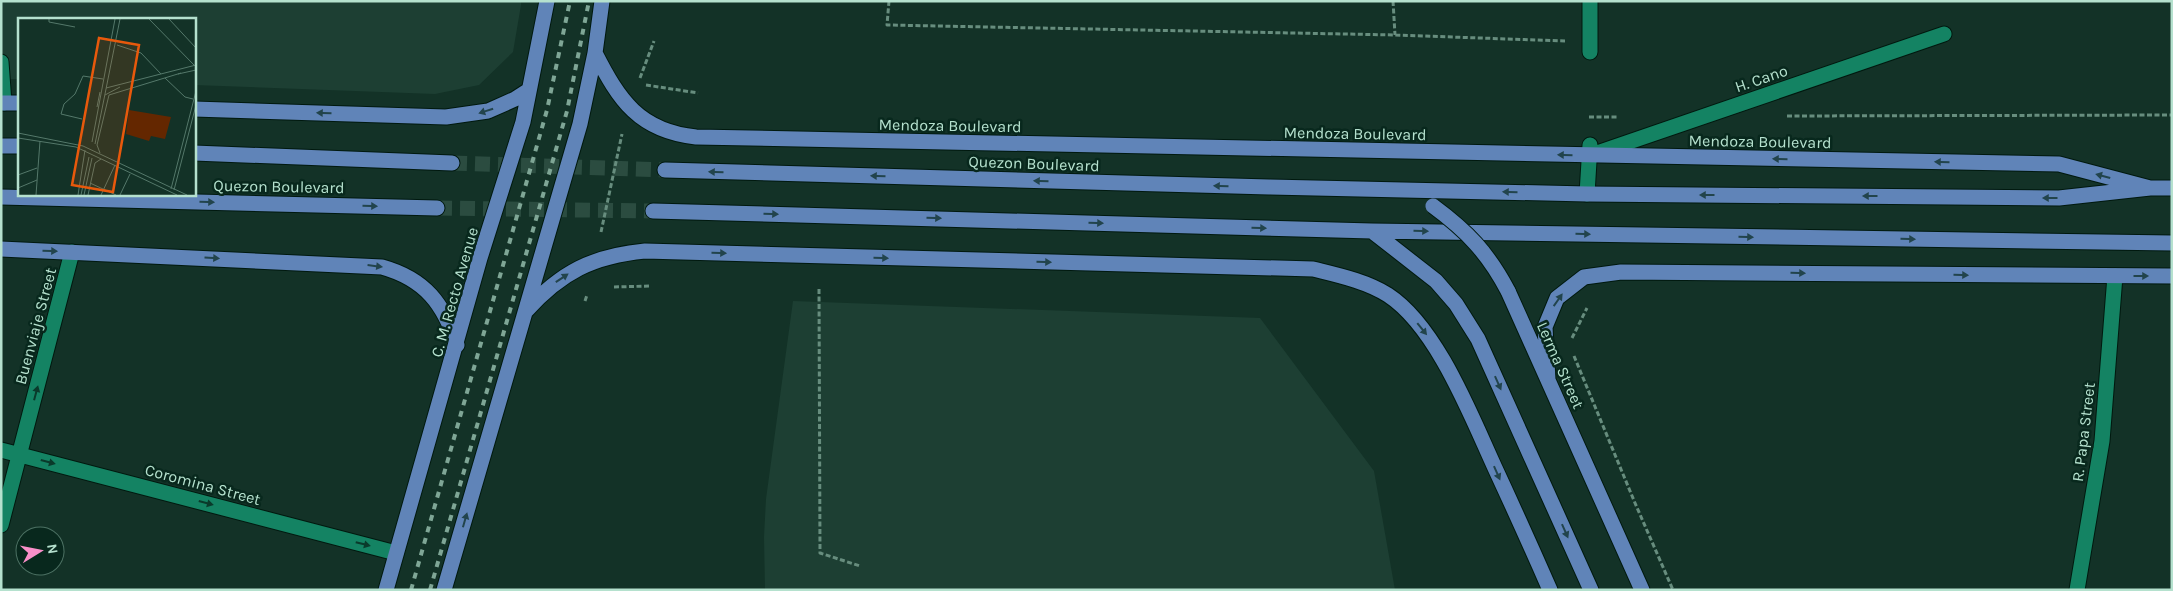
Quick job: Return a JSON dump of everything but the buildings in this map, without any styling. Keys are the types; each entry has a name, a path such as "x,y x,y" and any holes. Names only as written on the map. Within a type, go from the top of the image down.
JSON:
{"main road":[{"name":"C. M. Recto Avenue","path":"386,590 457,345 480,258 523,122 547,1"},
{"path":"444,590 580,124 596,53 602,1"},
{"name":"Mendoza Boulevard","path":"596,53 615,90 628,107 658,128 682,136 1590,156 2059,164 2150,188"},
{"path":"195,109 446,117 488,111 515,99 529,90"},
{"path":"1,146 18,146"},
{"name":"Quezon Boulevard","path":"195,153 452,163"},
{"name":"Quezon Boulevard","path":"665,170 1250,187 1403,189"},
{"name":"Mendoza Boulevard","path":"1403,189 1587,194 2059,198 2150,188 2172,188"},
{"name":"Lerma Street","path":"1403,189 1433,206 1456,223 1477,243 1494,265 1508,291 1642,590"},
{"name":"Quezon Boulevard","path":"1,197 437,208"},
{"path":"653,211 1372,231 2172,244"},
{"path":"1372,231 1436,281 1456,304 1478,339 1591,590"},
{"path":"1,249 382,267 406,275 419,282 445,316 457,345"},
{"path":"526,311 554,284 582,266 617,255 645,251 1313,269 1352,279 1388,295 1410,315 1433,343 1470,412 1550,590"},
{"path":"1548,380 1545,327 1557,298 1584,277 1621,272 2172,276"}],"street":[{"path":"1588,42 1589,70 1590,1"},
{"name":"H. Cano","path":"1590,156 1944,34"},
{"path":"1,62 8,103"},
{"path":"1587,194 1590,124"},
{"name":"Buenviaje Street","path":"1,525 72,252"},
{"name":"R. Papa Street","path":"2077,590 2102,441 2115,276"},
{"name":"Coromina Street","path":"1,450 396,552"}],"path":[{"path":"888,1 887,25 1395,35 1588,42"},
{"path":"1393,1 1395,35"},
{"path":"585,301 628,107 654,41"},
{"path":"646,84 698,93"},
{"path":"1777,116 2172,115"},
{"path":"1590,124 1629,117"},
{"path":"614,287 650,286"},
{"path":"819,289 820,553 860,566"},
{"path":"1569,344 1588,306"},
{"path":"1573,353 1673,590"}],"shaded area":[{"path":"1,1 521,1 513,52 479,85 435,94 195,85 195,18 18,18 18,79 1,79"},
{"path":"793,301 1260,318 1374,471 1395,590 765,590 764,537 766,499"}],"tunnel":[{"path":"452,163 665,170"},
{"path":"437,208 653,211"}],"railway":[{"path":"411,590 547,110 570,1"},
{"path":"430,590 567,111 589,1"}]}
